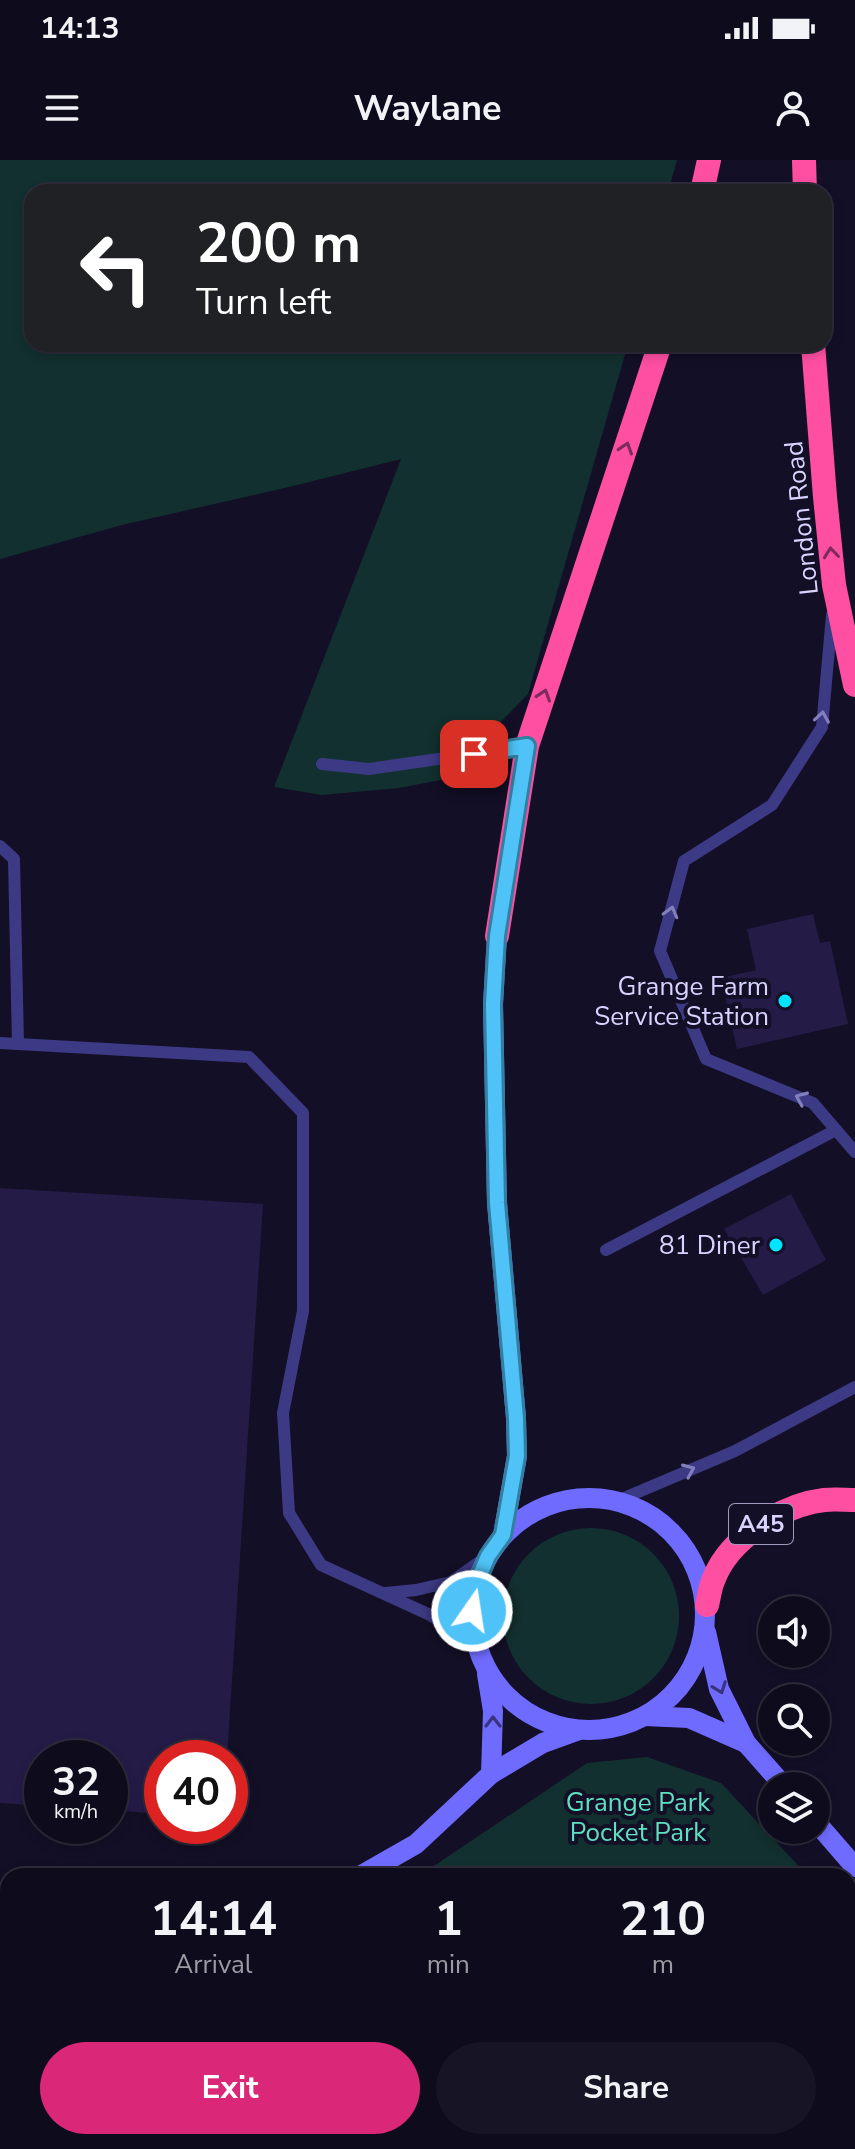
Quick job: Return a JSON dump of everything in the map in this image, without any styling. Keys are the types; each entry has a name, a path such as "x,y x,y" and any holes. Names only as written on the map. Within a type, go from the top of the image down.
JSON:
{"highway":[{"path":"704,184 709,160"},
{"path":"804,160 805,184"},
{"path":"497,936 527,746 657,352"},
{"name":"London Road","path":"814,352 834,585 855,685"},
{"name":"A45","path":"706,1616 714,1578 729,1553 759,1525 789,1509 823,1500 855,1500"}],"street":[{"path":"497,936 493,1004 497,1203 517,1456 503,1535"},
{"path":"491,1774 493,1711 487,1670 475,1641 472,1611 475,1587 488,1556 517,1522 543,1507 589,1497 617,1501 648,1513 670,1530 689,1554 701,1582 719,1689 746,1743 772,1772"},
{"path":"374,1868 416,1844 491,1774 543,1743 579,1730 614,1727 645,1716 662,1704 681,1685 694,1664 706,1616"},
{"path":"487,1670 509,1699 529,1714 553,1725 579,1730"},
{"path":"645,1716 689,1718 746,1743"},
{"path":"830,1838 855,1867"}],"lane":[{"path":"834,585 822,727 772,805 684,861 660,951 706,1059 813,1103 855,1152"},
{"path":"322,764 369,769 527,746"},
{"path":"0,846 14,859 18,1044"},
{"path":"0,1043 249,1057 303,1113 303,1311 283,1413 289,1513 321,1565 428,1614 475,1641"},
{"path":"606,1250 836,1130"},
{"path":"617,1501 735,1451 855,1387"},
{"path":"383,1594 451,1582 488,1556"}],"green space":[{"path":"0,160 677,160 670,184 24,184 24,352 626,352 528,694 497,726 482,772 399,788 322,795 274,787 401,459 122,525 0,559"},
{"path":"591,1528 625,1534 654,1553 673,1582 679,1616 673,1650 654,1679 625,1698 591,1704 557,1698 528,1679 509,1650 503,1616 509,1582 528,1553 557,1534"},
{"name":"Grange Park Pocket Park","path":"647,1757 721,1783 758,1823 758,1844 778,1844 801,1868 431,1868 587,1763"}],"building":[{"name":"Grange Farm Service Station","path":"813,914 820,943 830,941 848,1024 737,1049 721,978 756,970 747,929"},
{"path":"0,1188 263,1204 228,1740 144,1740 144,1813 128,1811 128,1740 24,1740 24,1805 0,1803"},
{"name":"81 Diner","path":"791,1194 826,1260 763,1295 724,1229"}],"place":[{"name":"Grange Farm Service Station","path":"785,1001"},
{"name":"81 Diner","path":"776,1245"}],"route":[{"path":"472,1611 475,1587 488,1556 503,1535 517,1456 497,1203 493,1004 497,936 527,746 474,754"}]}
